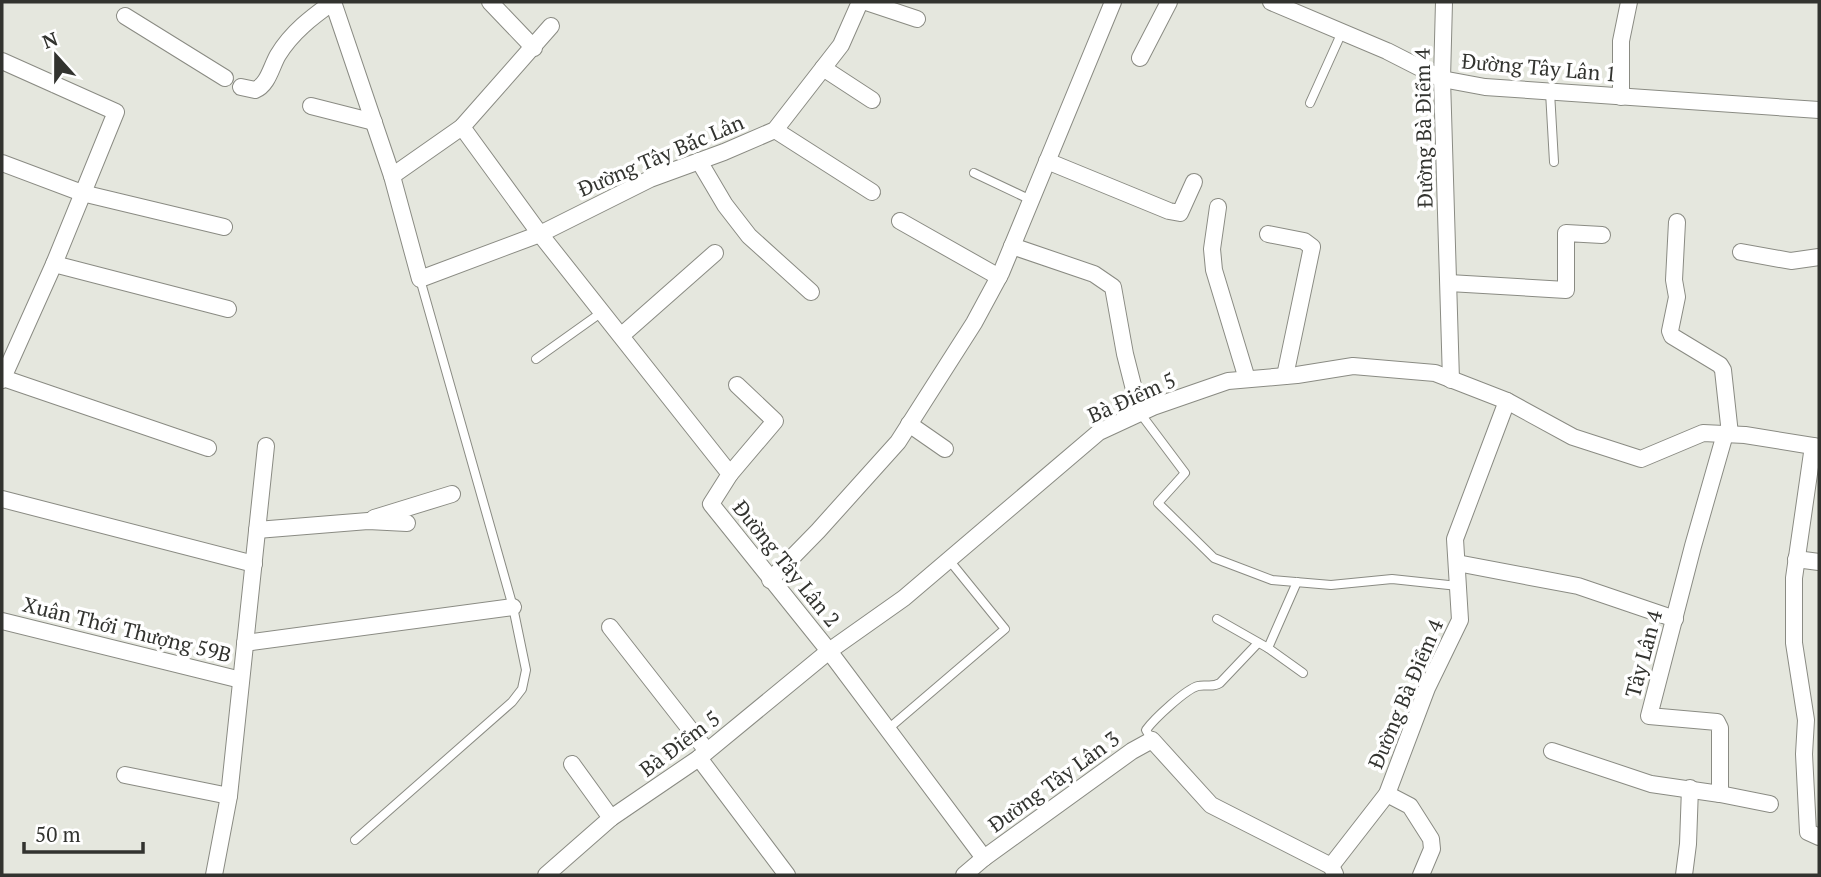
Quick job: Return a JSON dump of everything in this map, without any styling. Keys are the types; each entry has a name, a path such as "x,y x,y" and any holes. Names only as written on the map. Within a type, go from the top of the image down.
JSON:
{"street":[{"path":"240,87 255,90 263,86 288,40 300,26 333,2 392,176 420,279"},
{"path":"490,2 534,48"},
{"name":"Đường Tây Bắc Lân","path":"420,279 540,234 650,179 775,130 841,45 860,2"},
{"path":"866,2 917,19"},
{"path":"770,580 882,459 909,424 974,323 999,277 1112,2"},
{"path":"1140,58 1169,2"},
{"name":"Đường Bà Điểm 4","path":"1444,2 1442,79 1451,380"},
{"path":"1621,97 1621,41 1629,2"},
{"name":"Đường Tây Lân 1","path":"1276,3 1442,79 1485,88 1819,110"},
{"path":"125,16 225,79"},
{"path":"392,176 462,127 551,26"},
{"path":"2,61 117,112 54,264 2,379 208,448"},
{"path":"823,68 872,100"},
{"path":"311,106 374,122"},
{"name":"Đường Tây Lân 2","path":"462,127 540,234 730,474 711,504 829,651 984,858"},
{"path":"775,130 872,192"},
{"path":"699,161 725,205 749,236 811,292"},
{"path":"1047,162 1180,213 1194,182"},
{"path":"2,163 82,193 224,227"},
{"path":"1218,207 1212,249 1214,270 1247,379"},
{"path":"900,221 999,277"},
{"path":"1677,222 1674,280 1677,297 1670,331 1672,336 1720,365 1723,370 1728,434"},
{"path":"1450,283 1566,290 1566,233 1602,235"},
{"path":"1268,234 1304,241 1312,247 1292,332 1285,376"},
{"path":"1012,246 1094,274 1112,287 1140,413"},
{"path":"622,335 715,253"},
{"path":"1741,253 1791,261 1819,257"},
{"path":"54,264 228,309"},
{"name":"Bà Điểm 5","path":"546,875 611,818 703,755 829,651 904,598 1098,432 1140,413 1228,381 1353,366 1435,373 1507,401 1573,437 1641,459 1703,433 1816,447"},
{"path":"730,474 775,421 737,385"},
{"name":"Đường Bà Điểm 4","path":"1333,871 1387,794 1427,688 1460,620 1455,539 1507,401"},
{"path":"909,424 945,449"},
{"name":"Tây Lân 4","path":"1720,793 1720,728 1717,722 1649,716 1693,545 1728,434"},
{"path":"214,875 229,796 266,446"},
{"path":"1816,447 1796,559 1794,643 1806,720 1804,754 1808,832 1819,838"},
{"path":"368,521 386,513 452,494"},
{"path":"2,499 254,564"},
{"path":"257,530 368,521 407,523"},
{"path":"1796,559 1819,562"},
{"path":"1457,563 1578,586 1675,619"},
{"path":"245,643 513,607"},
{"name":"Xuân Thới Thượng 59B","path":"2,621 241,680"},
{"path":"610,627 787,875"},
{"name":"Đường Tây Lân 3","path":"964,875 1132,751 1152,740 1211,805 1333,871"},
{"path":"1552,751 1651,784 1720,793 1770,804"},
{"path":"572,764 611,818"},
{"path":"125,775 229,796"},
{"path":"1684,875 1690,788"},
{"path":"1387,794 1410,806 1431,839 1432,849 1421,875"}],"lane":[{"path":"1310,103 1342,32"},
{"path":"1550,92 1553,162"},
{"path":"974,173 1031,200"},
{"path":"355,840 500,714 522,689 526,670 513,607 420,279"},
{"path":"536,359 602,311"},
{"path":"1140,413 1185,473 1158,503 1214,558 1272,580 1331,585 1392,579 1458,586"},
{"path":"888,729 1005,629 949,560"},
{"path":"1268,648 1297,582"},
{"path":"1217,619 1268,648 1303,673"},
{"path":"1152,740 1146,730 1152,722 1195,687 1216,686 1258,643"}]}
